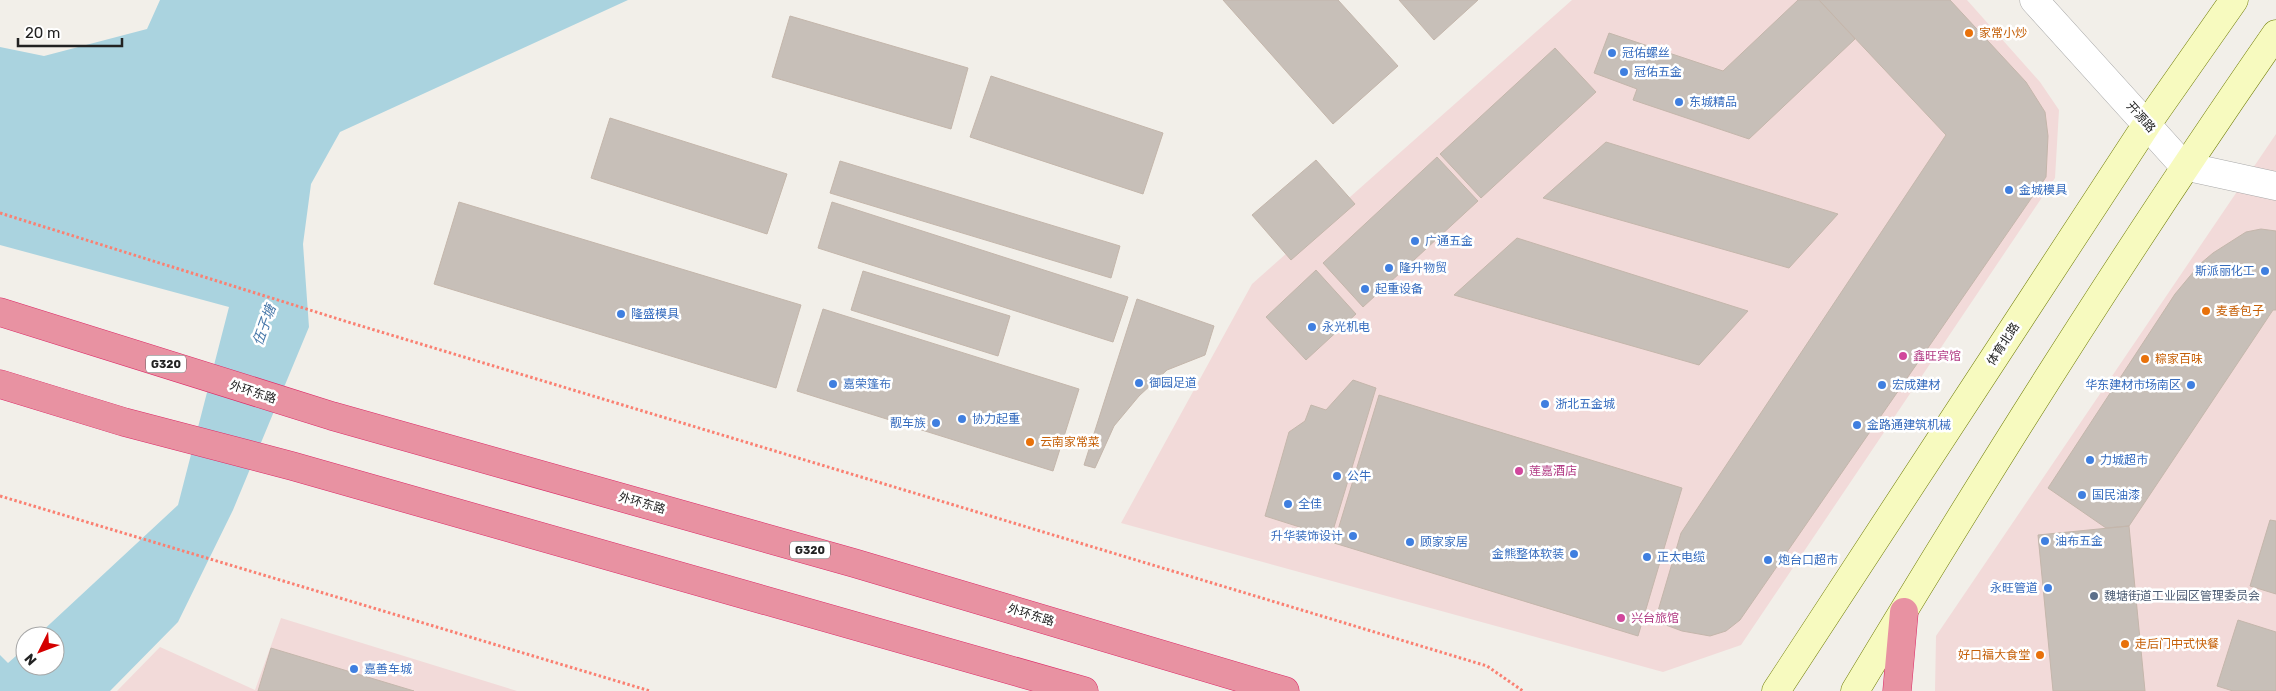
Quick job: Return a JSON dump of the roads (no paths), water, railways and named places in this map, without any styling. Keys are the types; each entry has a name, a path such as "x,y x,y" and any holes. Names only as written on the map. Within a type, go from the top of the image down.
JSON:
{"highway":[{"name":"外环东路","path":"0,312 332,416 864,566 1285,691"},
{"path":"0,384 124,422 292,466 1084,691"},
{"path":"1897,691 1904,612"}],"main road":[{"name":"体育北路","path":"1776,691 2146,124 2234,0"},
{"path":"1855,691 2048,380 2184,166 2276,34"}],"street":[{"name":"开源路","path":"2034,0 2184,166"},
{"path":"2184,166 2276,186"}],"water":[{"name":"伍子塘","path":"160,0 628,0 340,132 311,184 303,244 309,327 233,510 178,622 110,691 0,691 0,655 8,663 15,657 15,676 65,676 65,626 48,626 178,505 229,307 0,245 0,47 44,56 147,29"}],"place":[{"name":"家常小炒","path":"1969,33"},
{"name":"冠佑螺丝","path":"1612,53"},
{"name":"冠佑五金","path":"1624,72"},
{"name":"东城精品","path":"1679,102"},
{"name":"金城模具","path":"2009,190"},
{"name":"广通五金","path":"1415,241"},
{"name":"隆升物贸","path":"1389,268"},
{"name":"斯派丽化工","path":"2265,271"},
{"name":"起重设备","path":"1365,289"},
{"name":"麦香包子","path":"2206,311"},
{"name":"隆盛模具","path":"621,314"},
{"name":"永光机电","path":"1312,327"},
{"name":"鑫旺宾馆","path":"1903,356"},
{"name":"粽家百味","path":"2145,359"},
{"name":"御园足道","path":"1139,383"},
{"name":"嘉荣篷布","path":"833,384"},
{"name":"宏成建材","path":"1882,385"},
{"name":"华东建材市场南区","path":"2191,385"},
{"name":"浙北五金城","path":"1545,404"},
{"name":"协力起重","path":"962,419"},
{"name":"靓车族","path":"936,423"},
{"name":"金路通建筑机械","path":"1857,425"},
{"name":"云南家常菜","path":"1030,442"},
{"name":"力城超市","path":"2090,460"},
{"name":"莲嘉酒店","path":"1519,471"},
{"name":"公牛","path":"1337,476"},
{"name":"国民油漆","path":"2082,495"},
{"name":"全佳","path":"1288,504"},
{"name":"升华装饰设计","path":"1353,536"},
{"name":"油布五金","path":"2045,541"},
{"name":"顾家家居","path":"1410,542"},
{"name":"金熊整体软装","path":"1574,554"},
{"name":"正太电缆","path":"1647,557"},
{"name":"炮台口超市","path":"1768,560"},
{"name":"永旺管道","path":"2048,588"},
{"name":"魏塘街道工业园区管理委员会","path":"2094,596"},
{"name":"兴台旅馆","path":"1621,618"},
{"name":"走后门中式快餐","path":"2125,644"},
{"name":"好口福大食堂","path":"2040,655"},
{"name":"嘉善车城","path":"354,669"}]}
